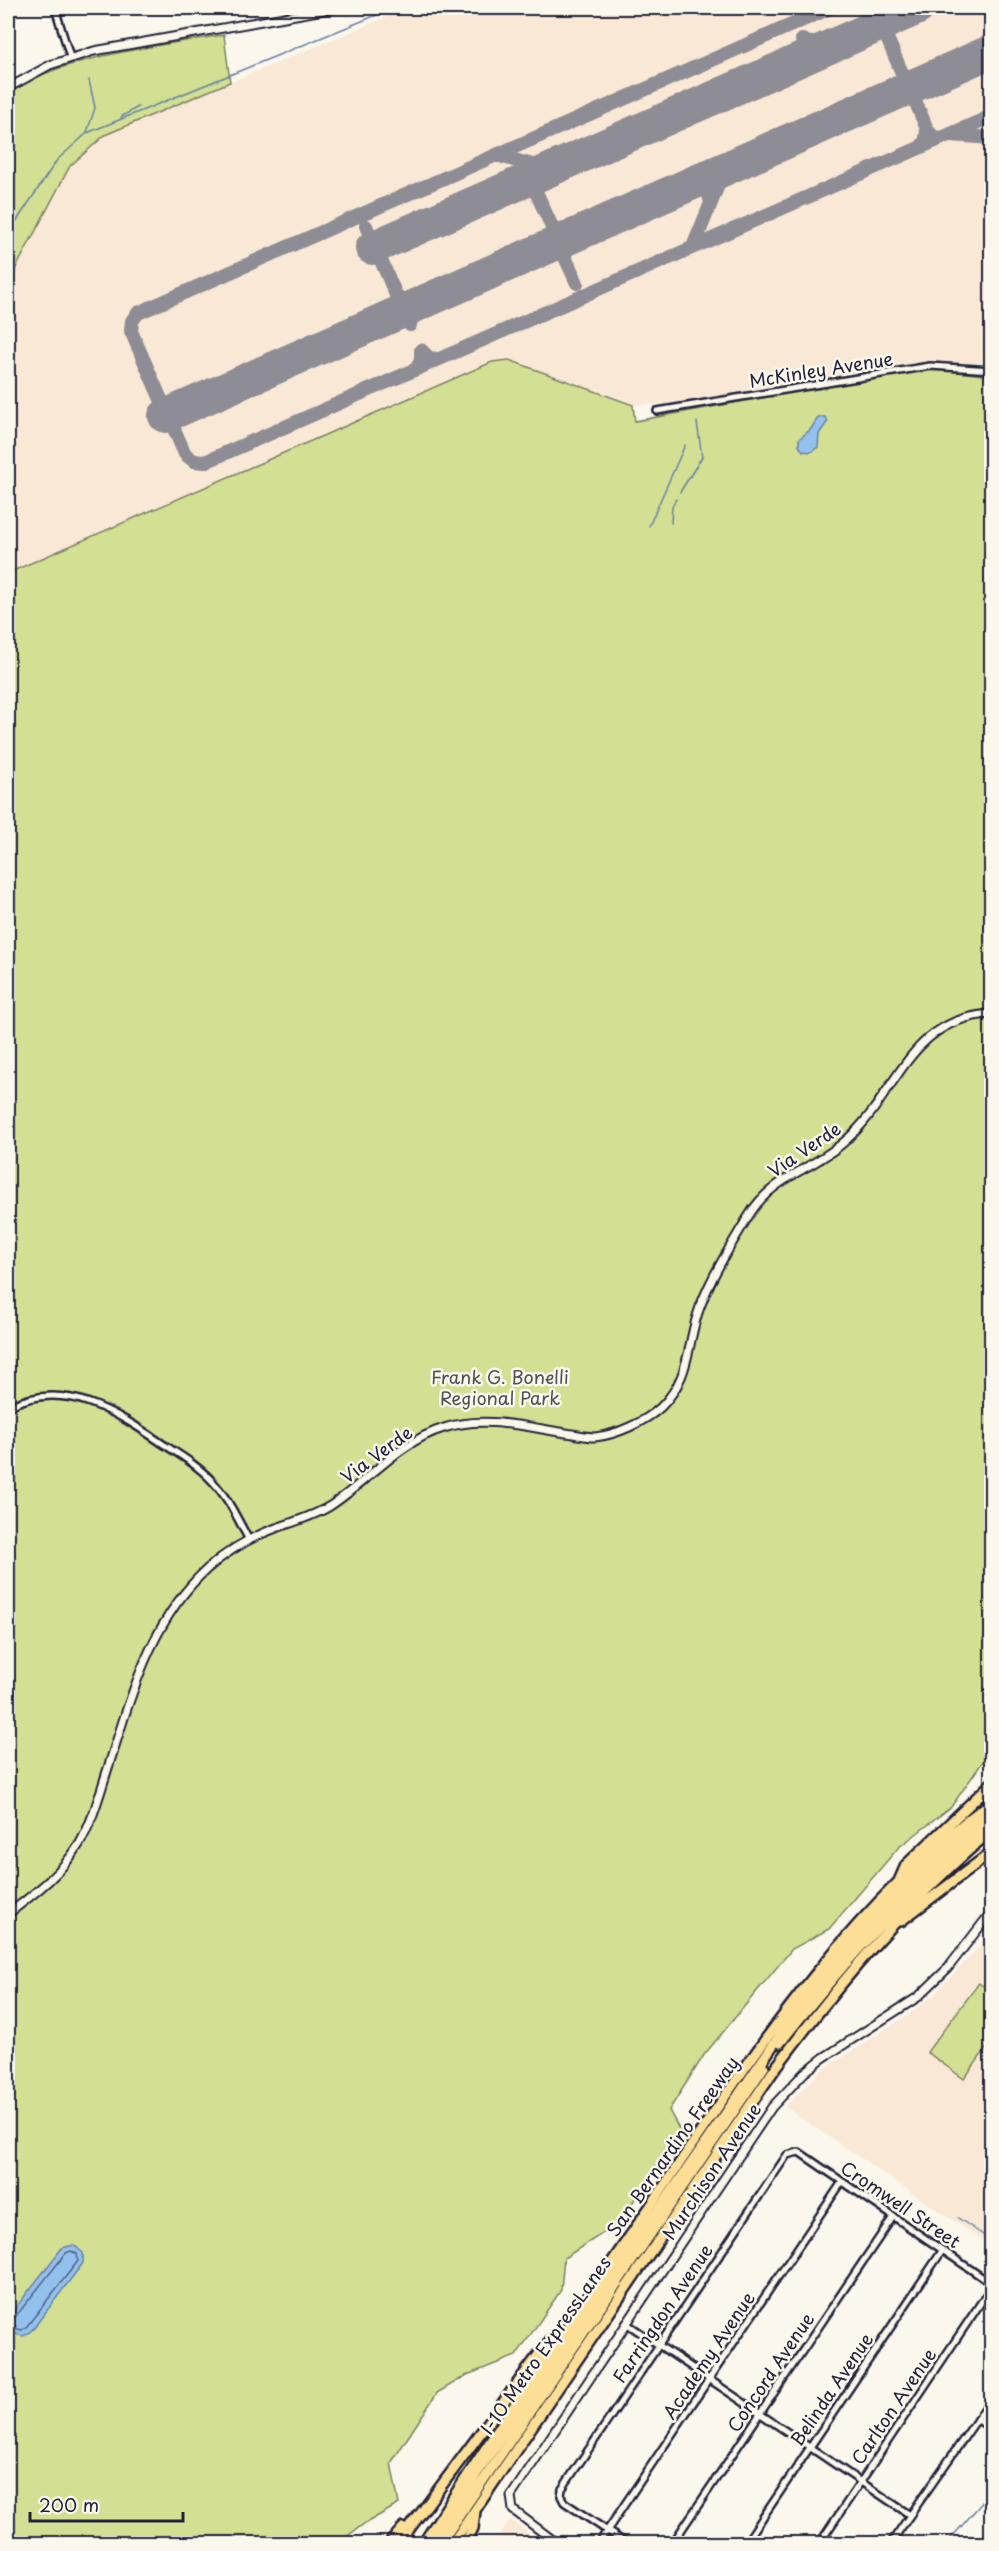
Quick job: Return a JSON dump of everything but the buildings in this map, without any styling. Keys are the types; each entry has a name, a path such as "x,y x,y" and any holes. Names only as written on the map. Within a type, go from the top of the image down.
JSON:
{"highway":[{"path":"898,1884 906,1865 992,1783"},
{"name":"San Bernardino Freeway","path":"423,2544 576,2316 788,2009 828,1960 898,1884 930,1853 992,1802"},
{"name":"I-10 Metro ExpressLanes","path":"432,2544 477,2473 790,2019 835,1963 874,1920 933,1862 992,1812"},
{"name":"I-10 Metro ExpressLanes","path":"440,2544 777,2047 827,1983 881,1922 943,1863 992,1821"},
{"path":"452,2544 774,2070 828,1997 927,1888 992,1830"},
{"path":"885,1933 992,1852"},
{"path":"398,2544 418,2514 543,2349 576,2316"},
{"path":"465,2544 473,2528 476,2508"},
{"path":"389,2544 418,2514"}],"main road":[{"path":"8,87 37,70 70,57 335,8"},
{"name":"Via Verde","path":"8,1914 62,1867 79,1845 93,1814 150,1647 167,1615 209,1567 249,1540 328,1508 410,1446 441,1428 475,1421 595,1437 632,1426 660,1408 675,1388 689,1359 700,1305 757,1203 784,1178 829,1153 848,1139 866,1118 905,1060 930,1035 957,1020 989,1014"},
{"name":"Murchison Avenue","path":"558,2544 513,2510 510,2500 626,2323 766,2117 788,2088 823,2058 918,1997 948,1968 992,1911"}],"street":[{"path":"55,8 70,57"},
{"name":"McKinley Avenue","path":"657,411 930,366 992,370"},
{"path":"8,1407 29,1399 59,1395 73,1397 121,1415 204,1472 226,1498 249,1540"},
{"name":"Cromwell Street","path":"794,2151 992,2285"},
{"name":"Farringdon Avenue","path":"607,2530 564,2502 561,2496 562,2489 787,2155 794,2151"},
{"name":"Academy Avenue","path":"598,2544 842,2182"},
{"name":"Concord Avenue","path":"672,2544 893,2217"},
{"name":"Belinda Avenue","path":"745,2544 942,2251"},
{"name":"Carlton Avenue","path":"819,2544 992,2285"},
{"path":"626,2323 910,2515"},
{"path":"890,2544 992,2398"},
{"path":"977,2419 992,2430"},
{"path":"607,2530 627,2544"}],"shaded area":[{"path":"440,8 991,8 991,365 927,362 693,403 633,405 509,360 8,573 8,283 70,166 105,135 391,15"},
{"path":"991,1934 991,2246 785,2107 821,2071 912,2012 935,1994"},
{"path":"510,2520 543,2543 494,2543"}],"green space":[{"path":"224,35 230,82 105,135 70,166 8,283 8,94 28,81 80,62 142,48"},
{"name":"Frank G. Bonelli Regional Park","path":"509,360 633,405 635,421 903,372 941,370 991,376 992,1010 988,1023 992,1023 991,1750 951,1807 898,1848 829,1929 792,1949 704,2055 669,2110 680,2131 619,2223 564,2258 561,2290 516,2356 467,2375 437,2393 391,2463 399,2504 364,2524 338,2543 14,2544 8,2538 8,573 492,362"},
{"path":"979,1983 991,1992 991,2042 964,2079 927,2052"}],"water":[{"path":"818,417 825,417 828,421 819,434 818,447 811,452 803,451 799,446 799,439 811,429"},
{"path":"74,2245 83,2253 83,2263 32,2330 24,2336 15,2334 9,2327 10,2315 62,2248"}],"waterway":[{"path":"8,234 57,160 87,133 394,8"},
{"path":"87,132 95,108 89,80"},
{"path":"121,117 138,107"},
{"path":"680,492 702,457 697,422"},
{"path":"649,526 685,445"},
{"path":"671,523 672,506 676,499"},
{"path":"958,2218 992,2241"},
{"path":"946,2544 992,2491"}],"taxiway":[{"path":"830,8 138,313 132,321 131,331 185,454 194,461 205,462 992,116"},
{"path":"866,30 873,22 875,9 882,16 895,17"},
{"path":"866,30 878,31 887,38 889,25 895,17"},
{"path":"887,38 902,73"},
{"path":"800,59 806,52 802,40 816,46 833,45"},
{"path":"897,93 903,82 902,73 919,83"},
{"path":"894,94 906,96 916,103 915,95 922,82"},
{"path":"916,103 927,129"},
{"path":"922,146 926,139 927,129 933,137 941,138"},
{"path":"951,135 992,138"},
{"path":"496,155 550,170"},
{"path":"687,186 703,187 711,203 722,175 735,164"},
{"path":"513,186 530,187 537,194 539,182 553,168"},
{"path":"537,194 552,227"},
{"path":"693,247 711,203"},
{"path":"366,226 396,295"},
{"path":"541,250 551,238 552,227 562,236 574,236"},
{"path":"541,250 554,249 565,257 566,246 574,236"},
{"path":"565,257 577,283"},
{"path":"396,295 407,304 418,304 411,314 410,325 401,318 390,317 397,306 396,295"},
{"path":"417,368 421,359 421,350 429,358 437,359"}],"runway":[{"path":"372,248 918,8"},
{"path":"165,416 992,51"}]}
